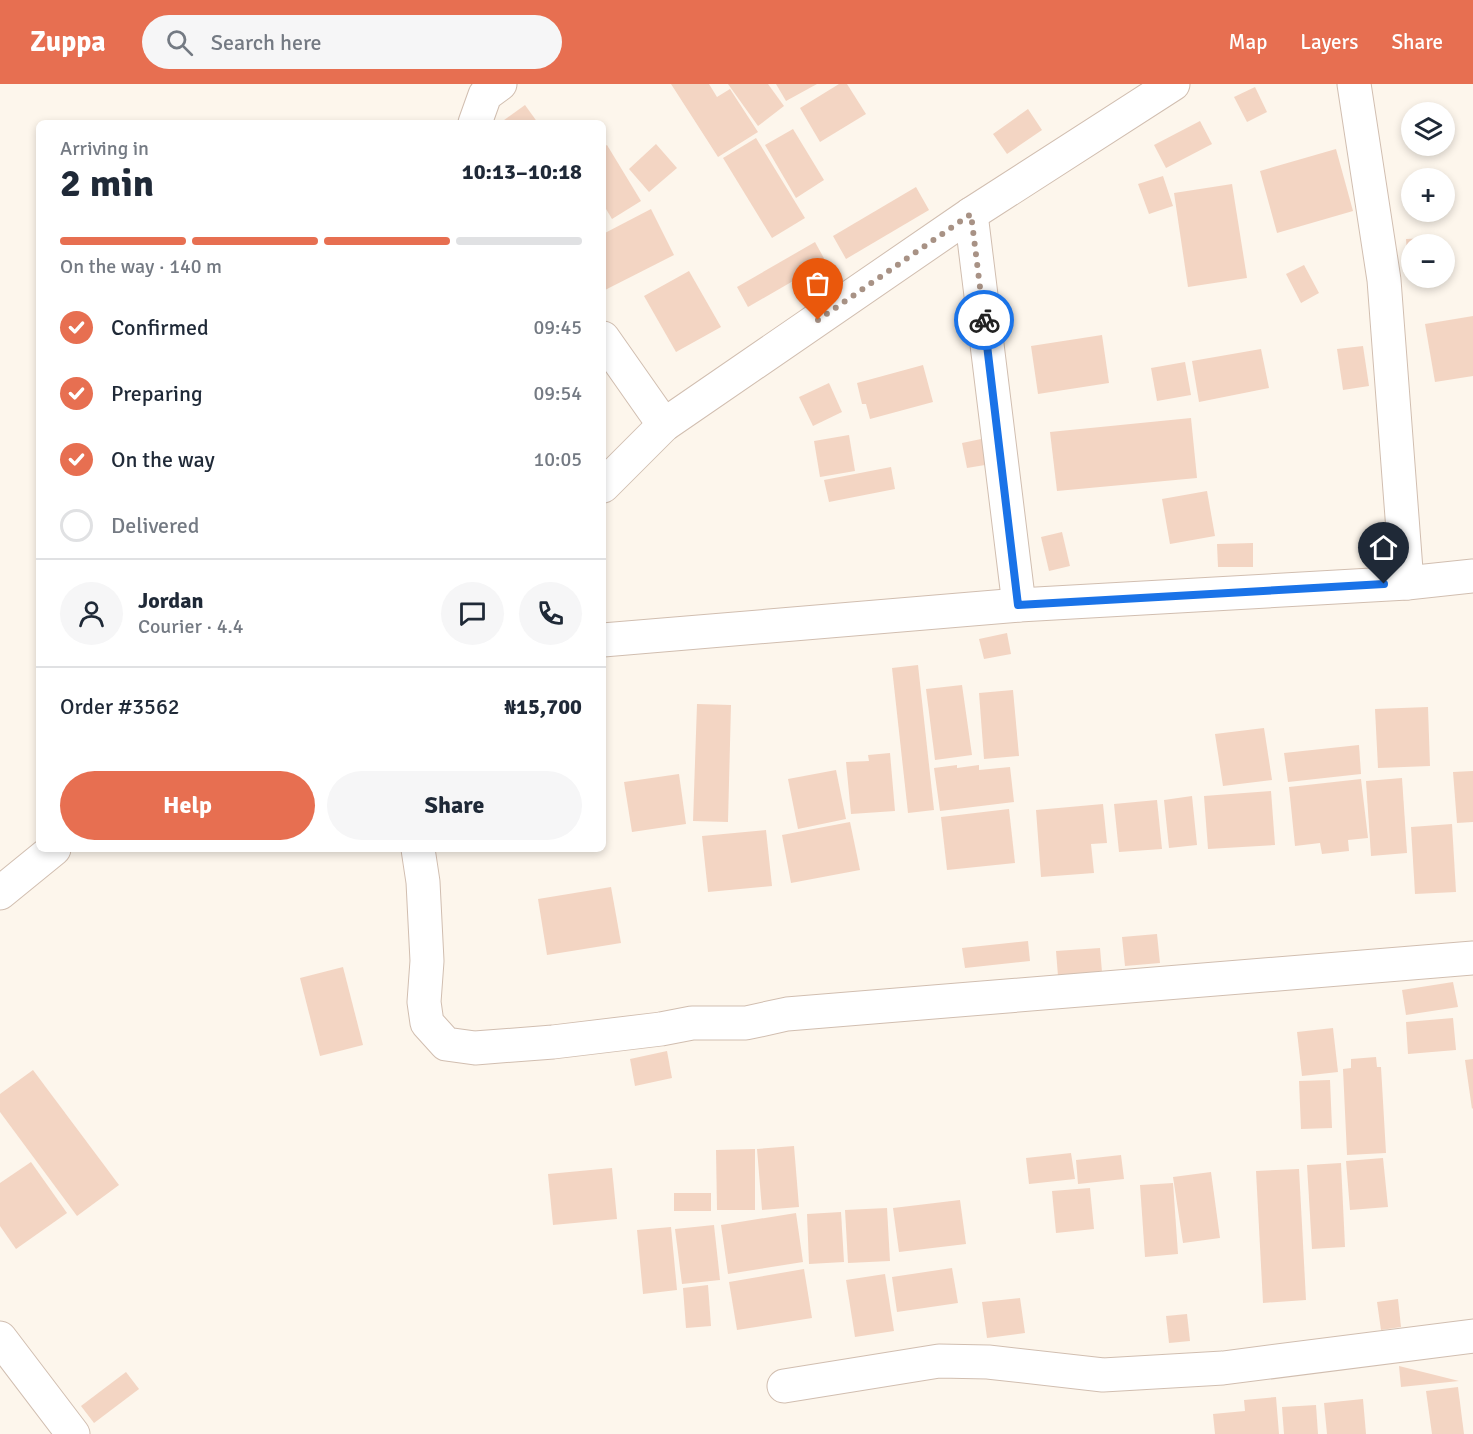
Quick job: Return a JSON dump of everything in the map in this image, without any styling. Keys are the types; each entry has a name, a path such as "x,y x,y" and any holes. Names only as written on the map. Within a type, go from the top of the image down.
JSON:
{"street":[{"path":"476,120 485,95 500,84"},
{"path":"606,483 664,425 971,214 1173,84"},
{"path":"1354,84 1384,280 1407,583"},
{"path":"971,214 1018,605"},
{"path":"606,342 664,425"},
{"path":"606,640 1018,605 1407,583 1473,576"},
{"path":"0,893 50,852"},
{"path":"418,852 423,882 427,961 424,1002 427,1023 446,1044 475,1048 553,1042 692,1023 746,1023 787,1014 1473,958"},
{"path":"784,1386 939,1361 988,1362 1103,1375 1223,1368 1473,1336"},
{"path":"0,1338 72,1434"}],"building":[{"path":"671,84 709,84 717,97 730,89 758,132 718,157"},
{"path":"728,84 768,84 784,106 758,126"},
{"path":"776,84 817,84 786,101"},
{"path":"839,84 847,84 866,114 820,142 800,108"},
{"path":"1255,87 1267,112 1247,122 1234,97"},
{"path":"525,105 536,120 504,120"},
{"path":"1028,109 1042,130 1007,154 993,134"},
{"path":"1200,121 1212,144 1166,168 1154,145"},
{"path":"793,129 824,180 796,198 765,145"},
{"path":"756,138 805,218 772,238 723,158"},
{"path":"656,144 677,168 649,192 629,169"},
{"path":"606,146 641,201 612,219 606,209"},
{"path":"1336,149 1353,211 1277,233 1260,171"},
{"path":"1163,176 1173,206 1149,214 1138,184"},
{"path":"1232,184 1247,278 1188,287 1174,193"},
{"path":"916,187 929,210 846,259 833,236"},
{"path":"651,209 674,255 606,289 606,232"},
{"path":"815,242 826,262 748,307 737,287"},
{"path":"1304,265 1319,293 1301,303 1286,274"},
{"path":"689,271 721,327 676,352 644,296"},
{"path":"1473,316 1473,376 1435,382 1425,324"},
{"path":"1102,335 1109,383 1038,394 1031,346"},
{"path":"1363,346 1369,386 1343,390 1337,349"},
{"path":"1261,349 1269,388 1199,402 1192,361"},
{"path":"1185,362 1191,395 1157,401 1151,368"},
{"path":"923,365 933,402 870,419 866,404 862,404 857,383"},
{"path":"829,383 842,412 813,426 799,397"},
{"path":"1191,418 1197,478 1057,491 1050,432"},
{"path":"849,435 855,471 820,477 814,441"},
{"path":"986,438 991,464 967,468 962,443"},
{"path":"891,467 895,489 829,502 824,480"},
{"path":"1207,491 1215,536 1170,544 1162,499"},
{"path":"1062,532 1070,566 1049,571 1041,537"},
{"path":"1253,543 1253,567 1218,567 1217,544"},
{"path":"1007,633 1011,654 984,659 979,639"},
{"path":"918,665 934,810 908,813 892,668"},
{"path":"962,685 972,755 935,760 926,689"},
{"path":"1013,690 1019,756 984,759 979,693"},
{"path":"697,704 731,705 728,822 693,821"},
{"path":"1428,707 1430,766 1378,768 1375,709"},
{"path":"1264,728 1272,780 1223,786 1215,734"},
{"path":"1359,745 1361,774 1288,782 1284,753"},
{"path":"890,753 895,811 851,814 846,762 869,761 868,755"},
{"path":"957,765 957,768 979,765 979,770 1010,767 1014,802 940,811 934,768"},
{"path":"836,770 846,819 798,829 788,779"},
{"path":"1473,771 1473,822 1457,823 1453,772"},
{"path":"679,774 686,824 632,832 624,782"},
{"path":"1402,778 1407,853 1371,856 1366,781"},
{"path":"1361,779 1368,838 1348,840 1349,851 1322,854 1320,843 1295,846 1289,787"},
{"path":"1271,791 1275,845 1208,849 1204,796"},
{"path":"1192,796 1197,845 1169,848 1164,800"},
{"path":"1157,800 1162,849 1119,852 1114,804"},
{"path":"1103,804 1107,843 1091,844 1094,873 1041,877 1036,810"},
{"path":"1009,809 1015,863 947,870 941,817"},
{"path":"850,822 860,870 791,883 782,835"},
{"path":"1452,824 1456,892 1415,894 1411,827"},
{"path":"766,830 772,886 708,892 702,836"},
{"path":"611,887 621,943 547,955 538,899"},
{"path":"1157,934 1160,963 1125,966 1122,937"},
{"path":"1028,941 1030,961 965,968 962,948"},
{"path":"1100,948 1102,972 1058,976 1056,951"},
{"path":"343,967 363,1045 320,1056 300,978"},
{"path":"1453,982 1458,1007 1406,1015 1402,990"},
{"path":"1453,1018 1456,1050 1408,1054 1406,1022"},
{"path":"1333,1028 1338,1072 1302,1076 1297,1032"},
{"path":"667,1051 672,1078 635,1086 630,1059"},
{"path":"1376,1057 1377,1067 1381,1067 1386,1153 1347,1155 1343,1069 1351,1068 1351,1059"},
{"path":"1473,1059 1473,1108 1472,1109 1465,1060"},
{"path":"33,1070 119,1185 77,1216 0,1112 0,1094"},
{"path":"1330,1080 1332,1128 1301,1129 1299,1081"},
{"path":"794,1146 799,1207 762,1210 757,1149"},
{"path":"755,1149 755,1210 717,1210 716,1150"},
{"path":"1071,1153 1075,1179 1029,1184 1026,1158"},
{"path":"1121,1155 1124,1179 1078,1184 1076,1160"},
{"path":"1383,1158 1388,1207 1350,1210 1346,1161"},
{"path":"31,1162 67,1213 16,1249 0,1226 0,1183"},
{"path":"1341,1163 1345,1247 1312,1249 1307,1165"},
{"path":"612,1168 617,1219 553,1225 548,1174"},
{"path":"1299,1169 1306,1300 1263,1303 1256,1171"},
{"path":"1211,1172 1220,1238 1183,1243 1173,1177"},
{"path":"1173,1183 1178,1254 1145,1257 1140,1185"},
{"path":"1090,1188 1094,1229 1056,1233 1052,1191"},
{"path":"674,1193 711,1193 711,1211 674,1211"},
{"path":"960,1200 966,1244 899,1252 893,1208"},
{"path":"887,1208 890,1261 848,1263 845,1210"},
{"path":"841,1212 844,1262 809,1264 807,1214"},
{"path":"796,1213 803,1262 728,1274 721,1225"},
{"path":"714,1225 720,1280 682,1284 675,1229"},
{"path":"671,1227 677,1290 643,1294 637,1230"},
{"path":"952,1268 958,1303 897,1312 892,1277"},
{"path":"804,1269 812,1318 737,1330 729,1282"},
{"path":"885,1274 894,1331 855,1337 846,1280"},
{"path":"708,1285 711,1326 686,1328 683,1288"},
{"path":"1020,1298 1025,1333 987,1338 982,1302"},
{"path":"1398,1299 1401,1327 1381,1330 1377,1302"},
{"path":"1187,1314 1190,1341 1169,1343 1166,1316"},
{"path":"1399,1366 1459,1381 1401,1387"},
{"path":"126,1372 139,1389 94,1423 81,1406"},
{"path":"1458,1387 1464,1434 1432,1434 1426,1391"},
{"path":"1276,1397 1279,1434 1215,1434 1213,1414 1245,1411 1244,1400"},
{"path":"1363,1399 1366,1434 1327,1434 1324,1403"},
{"path":"1316,1405 1318,1434 1284,1434 1282,1407"}],"way so far":[{"path":"818,320 971,214 984,320"}],"route":[{"path":"984,320 1018,605 1384,584"}]}
